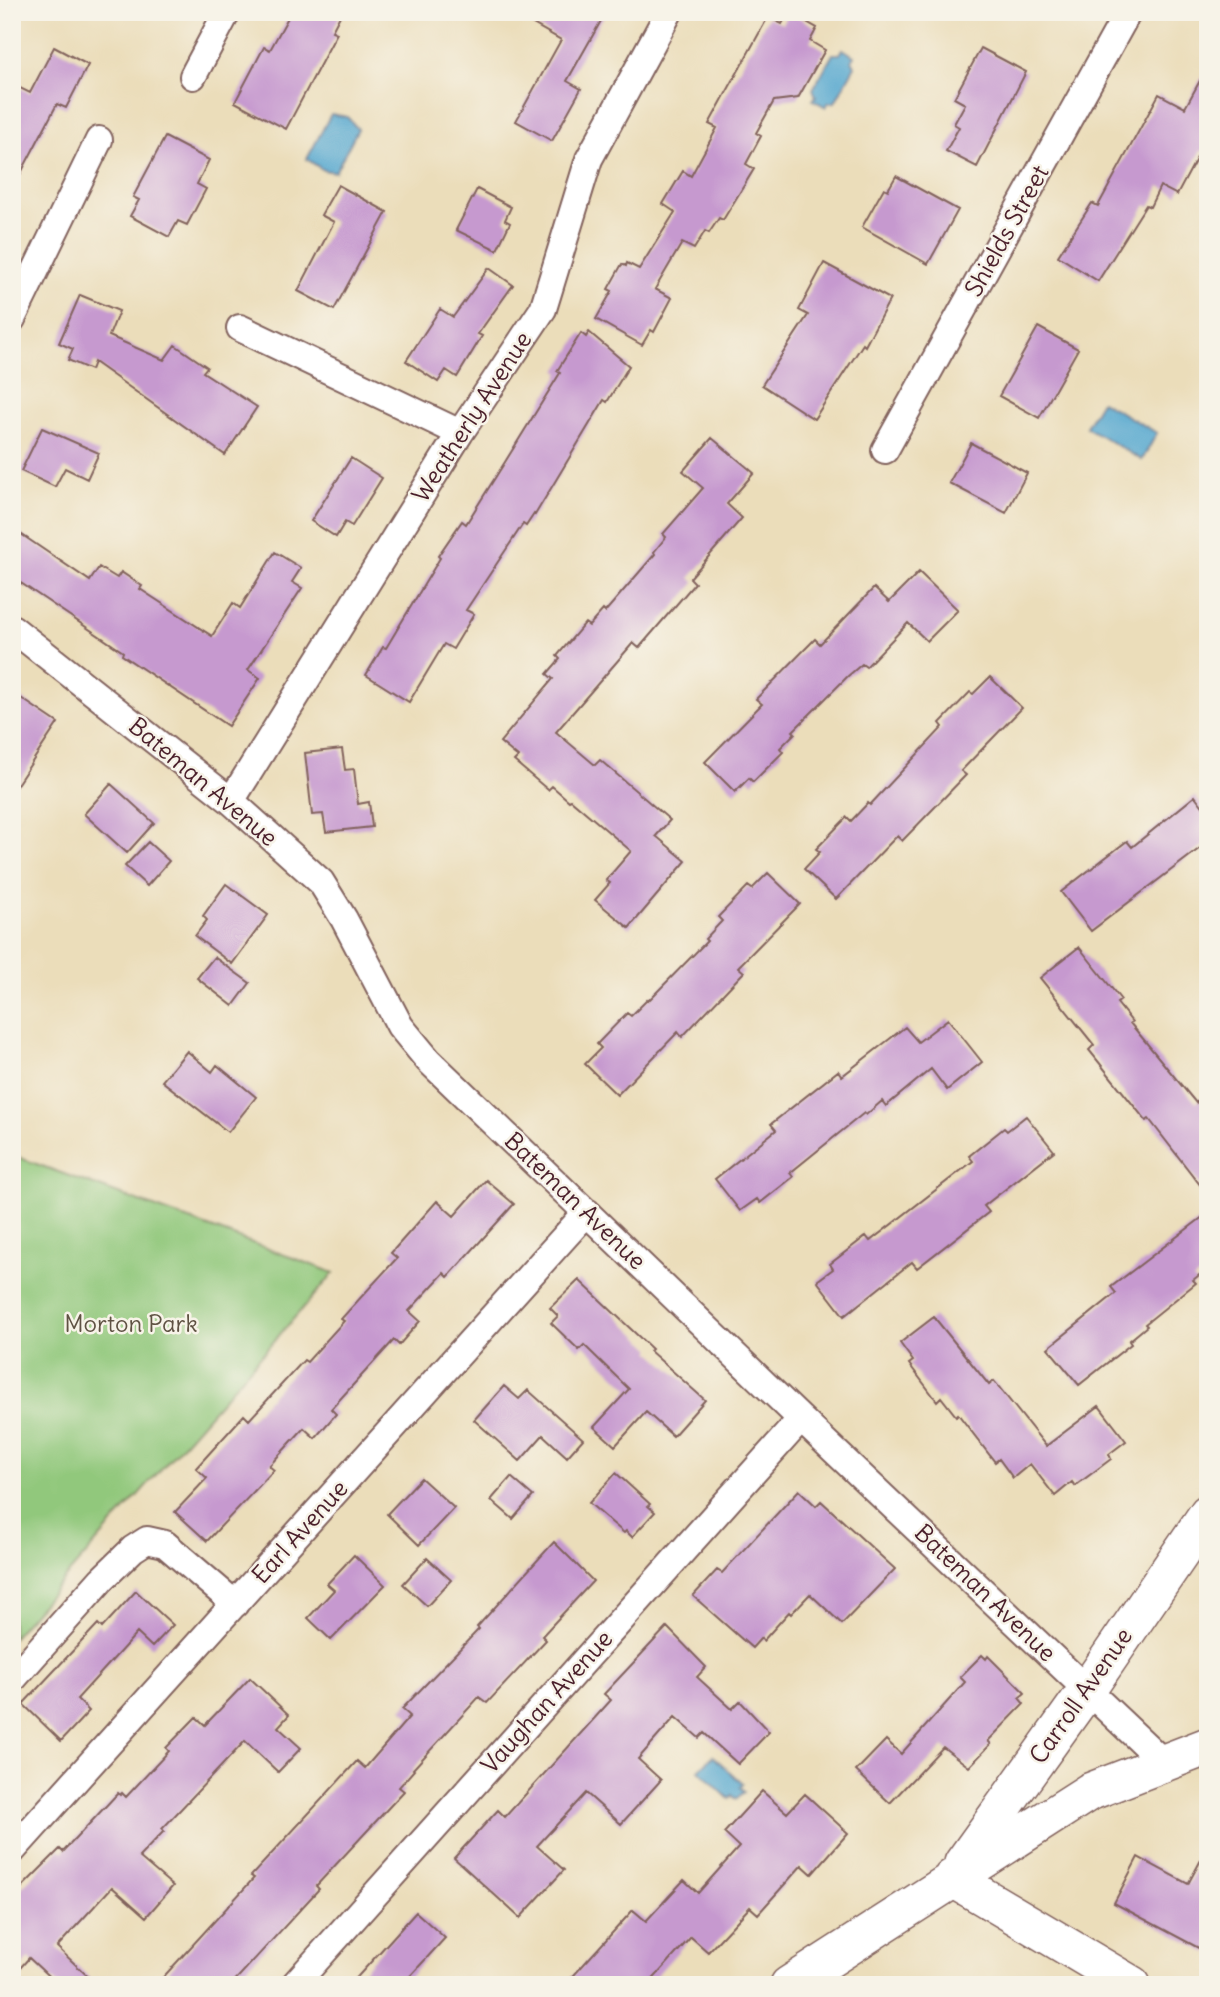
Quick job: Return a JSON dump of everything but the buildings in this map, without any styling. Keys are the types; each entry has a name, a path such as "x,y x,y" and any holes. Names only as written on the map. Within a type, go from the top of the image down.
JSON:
{"street":[{"path":"193,76 227,12"},
{"name":"Weatherly Avenue","path":"231,801 460,433 543,309 589,159 669,12"},
{"name":"Shields Street","path":"885,450 1128,12"},
{"path":"12,319 99,140"},
{"path":"240,328 460,433"},
{"name":"Bateman Avenue","path":"12,628 231,801 321,882 344,919 400,1026 428,1060 1163,1762"},
{"name":"Earl Avenue","path":"12,1850 587,1212"},
{"name":"Vaughan Avenue","path":"294,1985 801,1419"},
{"name":"Carroll Avenue","path":"952,1878 1087,1690 1208,1513"},
{"path":"12,1680 102,1579 133,1549 147,1540 165,1544 235,1604"},
{"name":"Carroll Avenue","path":"789,1985 1089,1792 1208,1746"},
{"path":"952,1878 1132,1985"}],"green space":[{"name":"Morton Park","path":"12,1155 334,1273 12,1638"}],"water":[{"path":"843,49 854,56 852,60 855,66 835,102 828,103 826,107 813,100 816,96 813,89 833,54 840,54"},
{"path":"331,114 347,117 358,129 335,172 323,170 307,159"},
{"path":"1101,401 1157,433 1142,460 1086,427"},
{"path":"713,1756 743,1784 740,1788 744,1792 736,1799 732,1795 729,1799 699,1770"}]}
